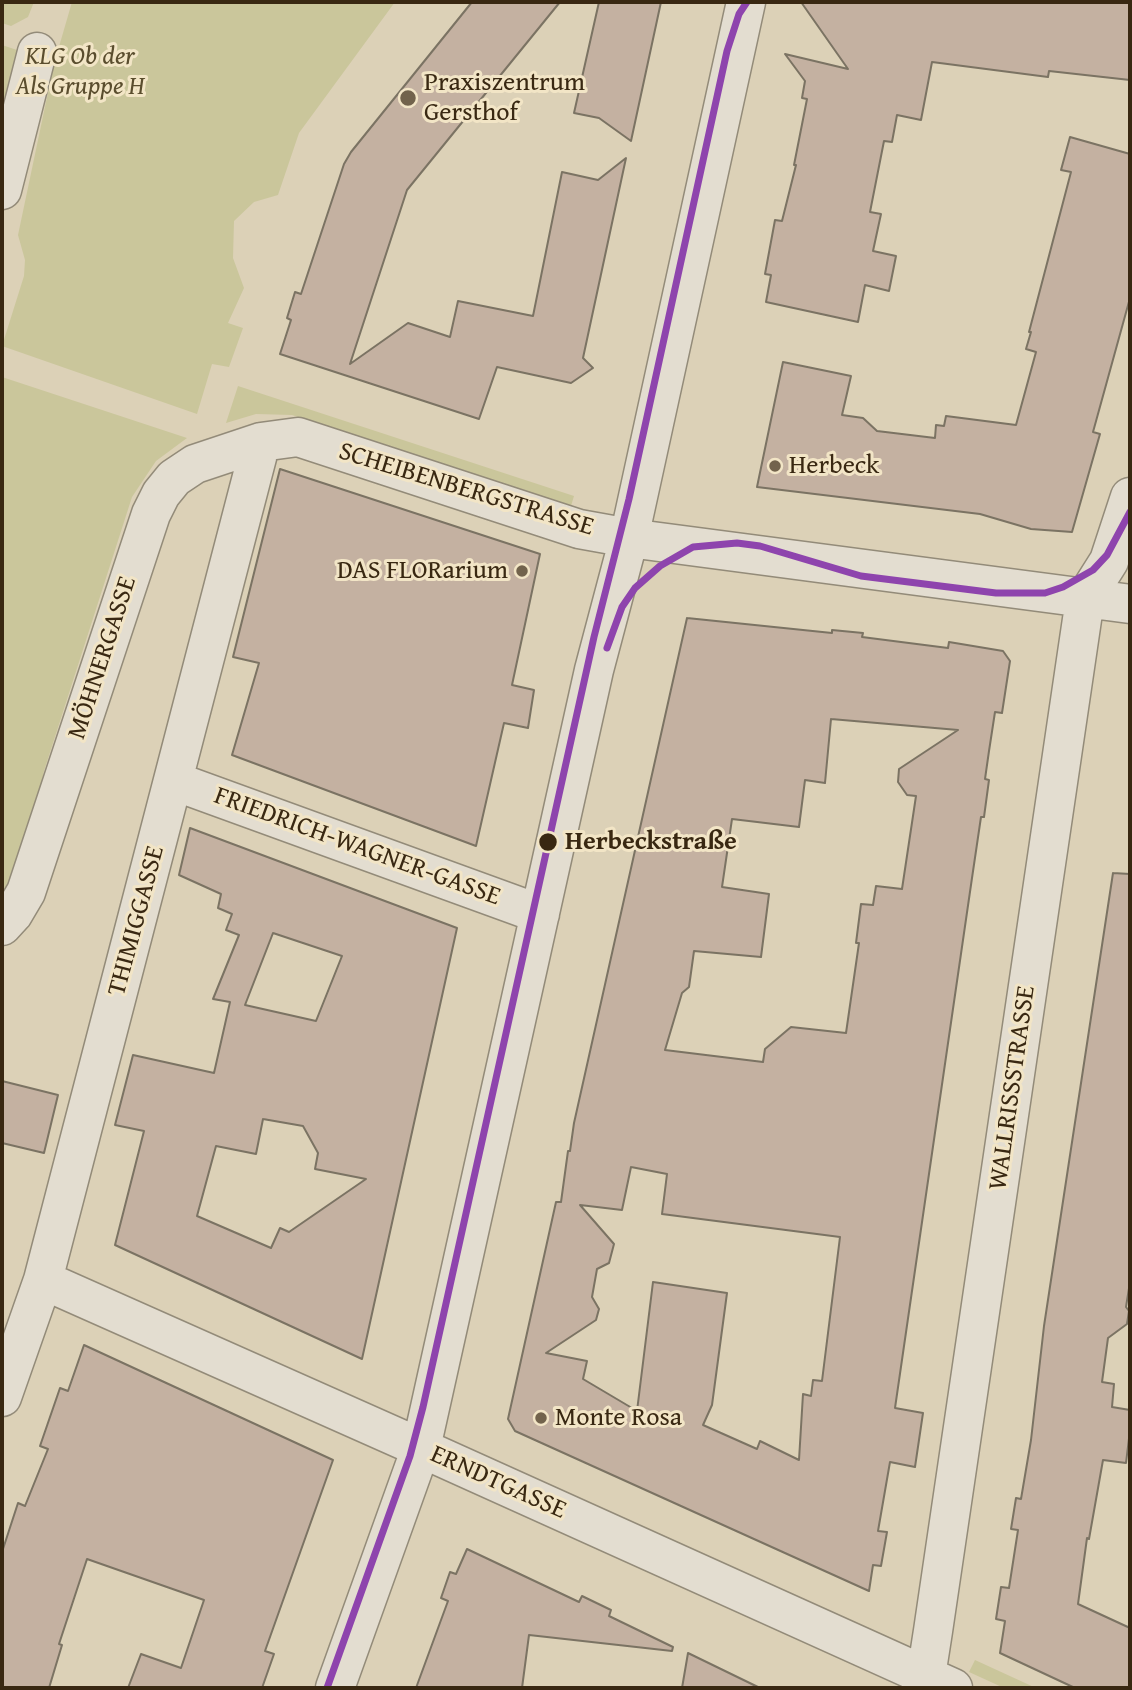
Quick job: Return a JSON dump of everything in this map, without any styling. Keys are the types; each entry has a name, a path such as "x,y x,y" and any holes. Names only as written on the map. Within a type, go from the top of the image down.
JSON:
{"street":[{"path":"335,1688 421,1448 594,670 629,538 746,2"},
{"path":"2,190 37,52"},
{"name":"SCHEIBENBERGSTRASSE","path":"261,442 298,437 579,529 629,538 1130,604"},
{"name":"THIMIGGASSE","path":"2,1397 43,1280 261,442"},
{"name":"MÖHNERGASSE","path":"2,926 26,892 151,514 161,494 174,478 195,464 261,442"},
{"name":"WALLRISSSTRASSE","path":"933,1684 1085,599 1109,561 1130,497"},
{"name":"FRIEDRICH-WAGNER-GASSE","path":"174,781 540,914"},
{"name":"ERNDTGASSE","path":"43,1280 421,1448 933,1684"}],"green space":[{"path":"2,2 34,2 28,17 11,26 2,23"},
{"name":"KLG Ob der Als Gruppe H","path":"72,2 395,2 299,133 278,195 254,202 234,221 233,258 244,288 228,323 243,328 229,367 212,364 197,414 2,346 24,276 25,260 18,235 54,64"},
{"path":"2,45 17,50 18,56 2,107"},
{"path":"2,377 187,438 156,461 132,497 44,771 25,861 2,904"},
{"path":"238,386 574,496 571,506 292,415 256,414 226,423"},
{"path":"975,1660 1036,1688 1004,1688 969,1672"}],"building":[{"path":"472,2 560,2 407,190 350,364 408,323 450,337 458,301 533,316 562,172 598,180 626,158 583,358 593,368 571,383 497,367 479,419 280,354 291,320 287,318 295,292 301,294 344,164"},
{"path":"599,2 661,2 631,141 599,118 574,113"},
{"path":"801,2 1130,2 1130,80 1049,71 1048,77 932,62 921,120 897,115 892,142 884,141 870,212 881,214 873,251 896,256 889,291 865,285 858,322 766,302 771,275 765,274 775,220 782,221 796,165 807,99 802,98 805,81 785,54 848,69"},
{"path":"1070,137 1130,154 1130,298 1093,432 1100,434 1072,532 1031,529 980,514 757,487 783,362 851,376 842,415 863,418 877,431 935,438 936,425 944,426 946,416 1016,425 1036,352 1026,349 1029,332 1071,172 1061,170"},
{"path":"280,469 540,554 512,685 534,690 528,728 504,723 476,846 232,755 259,663 233,657"},
{"path":"687,618 832,633 832,630 863,633 862,637 948,648 949,642 1003,651 1010,661 1002,713 995,712 985,779 989,780 984,817 981,817 895,1408 923,1413 915,1467 890,1462 878,1531 887,1532 881,1566 873,1565 869,1591 515,1431 508,1419 556,1202 561,1202 574,1123","holes":["831,719 958,730 899,769 898,782 907,795 916,796 902,889 876,886 873,905 861,904 856,943 859,943 846,1033 791,1027 765,1049 763,1062 665,1050 682,993 689,987 694,951 761,957 769,894 722,887 732,819 799,827 805,780 825,783","631,1167 667,1174 662,1214 840,1237 822,1381 813,1380 811,1396 803,1394 799,1460 760,1441 757,1449 703,1425 712,1405 727,1293 653,1282 637,1411 583,1379 587,1361 546,1353 596,1320 599,1309 592,1297 597,1269 609,1263 614,1244 580,1205 622,1210"]},
{"path":"190,828 457,928 362,1359 115,1245 144,1131 115,1125 133,1055 214,1073 230,1002 213,999 239,935 226,930 232,914 218,908 221,894 179,875","holes":["273,933 342,956 316,1021 245,1005","263,1119 303,1126 318,1153 315,1169 366,1179 289,1232 280,1228 271,1248 197,1216 216,1146 256,1154"]},
{"path":"1113,873 1130,874 1130,1282 1126,1307 1129,1311 1127,1324 1108,1338 1102,1382 1114,1384 1112,1407 1130,1410 1130,1430 1126,1463 1103,1460 1089,1539 1087,1538 1078,1604 1130,1628 1130,1688 1075,1688 1000,1653 1005,1621 996,1619 1001,1587 1009,1588 1018,1530 1011,1529 1016,1498 1021,1499 1031,1440 1044,1326"},
{"path":"2,1081 58,1095 44,1153 2,1143"},
{"path":"84,1345 333,1460 265,1651 274,1654 262,1688 128,1688 141,1654 181,1668 204,1600 87,1559 59,1644 62,1645 49,1688 2,1688 2,1552 18,1503 25,1506 48,1449 40,1446 60,1388 68,1391"},
{"path":"467,1549 579,1602 582,1596 611,1610 609,1616 673,1647 672,1651 529,1635 522,1688 416,1688 448,1601 441,1598 450,1572 456,1574"},
{"path":"688,1653 760,1688 682,1688"}],"transit line":[{"path":"327,1688 410,1456 423,1407 594,637 629,499 727,51 739,14 747,2"},
{"path":"607,648 622,607 635,588 660,566 693,547 737,543 760,546 861,576 996,593 1045,593 1063,587 1093,570 1107,555 1130,512"}],"place":[{"name":"Praxiszentrum Gersthof","path":"408,98"},
{"name":"Herbeck","path":"775,466"},
{"name":"DAS FLORarium","path":"522,571"},
{"name":"Herbeckstraße","path":"548,842"},
{"name":"Monte Rosa","path":"541,1418"}]}
